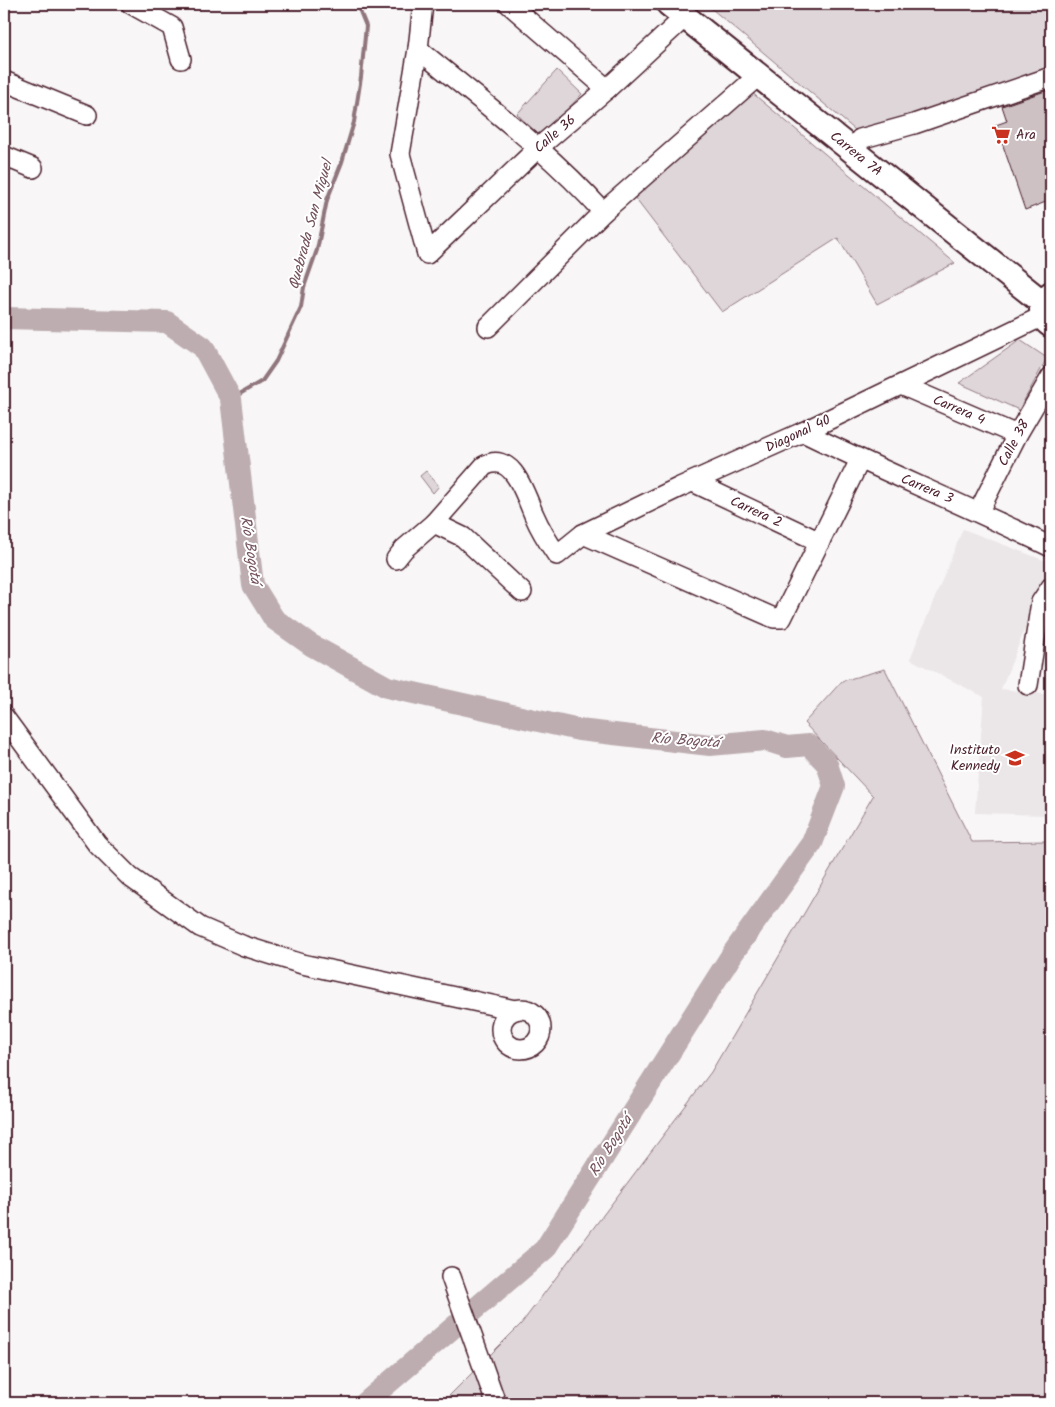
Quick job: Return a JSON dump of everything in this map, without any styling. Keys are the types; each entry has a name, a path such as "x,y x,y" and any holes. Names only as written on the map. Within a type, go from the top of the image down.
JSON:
{"main road":[{"name":"Carrera 7A","path":"683,8 758,76 1048,307"},
{"name":"Carrera 7A","path":"683,8 860,139 1048,307"}],"street":[{"path":"131,4 172,27 181,59"},
{"path":"423,4 418,49 538,148 587,193 604,212"},
{"path":"509,4 607,90"},
{"name":"Calle 36","path":"418,49 400,154 427,254 538,148 607,90 683,8"},
{"path":"488,328 604,212 758,76"},
{"path":"860,139 914,124 1051,77"},
{"path":"4,81 88,115"},
{"path":"4,156 33,168"},
{"name":"Diagonal 40","path":"434,523 484,466 493,461 501,462 522,482 534,515 557,556 583,534 901,385 1048,307"},
{"name":"Calle 38","path":"979,511 1017,435 1051,377"},
{"name":"Carrera 4","path":"901,385 1017,435"},
{"name":"Carrera 3","path":"803,432 860,460 979,511 1051,547"},
{"path":"583,534 774,618 782,618 860,460"},
{"name":"Carrera 2","path":"693,482 820,542"},
{"path":"396,559 404,549 434,523 463,537 522,592"},
{"path":"1028,685 1041,602 1051,586"},
{"path":"4,717 97,844 130,877 200,926 244,946 302,964 515,1010"},
{"path":"451,1277 496,1403"}],"shaded area":[{"path":"706,4 1051,4 1051,74 861,135"},
{"path":"557,70 582,94 541,137 517,114"},
{"path":"750,91 955,263 877,304 838,238 722,312 631,193"},
{"path":"1020,340 1047,358 1019,410 959,383"},
{"path":"426,471 439,486 433,493 420,476"},
{"path":"963,529 1051,563 1001,689 1051,695 1051,815 975,813 984,697 910,659"},
{"path":"885,669 972,842 1051,841 1051,1403 442,1403 521,1324 711,1072 873,796 804,723 842,681"}],"building":[{"path":"1051,89 1051,200 1025,210 996,125 1007,121 1002,106"}],"waterway":[{"name":"Quebrada San Miguel","path":"231,399 262,381 276,361 301,307 304,287 317,250 327,200 342,162 354,122 366,26 357,4"},
{"name":"Río Bogotá","path":"4,318 167,322 203,347 231,399 253,585 274,619 311,645 387,687 579,730 710,745 765,740 787,747 809,745 827,764 834,786 812,843 733,953 545,1249 365,1403"}],"place":[{"name":"Ara","path":"1001,135"},
{"name":"Instituto Kennedy","path":"1015,758"}]}
